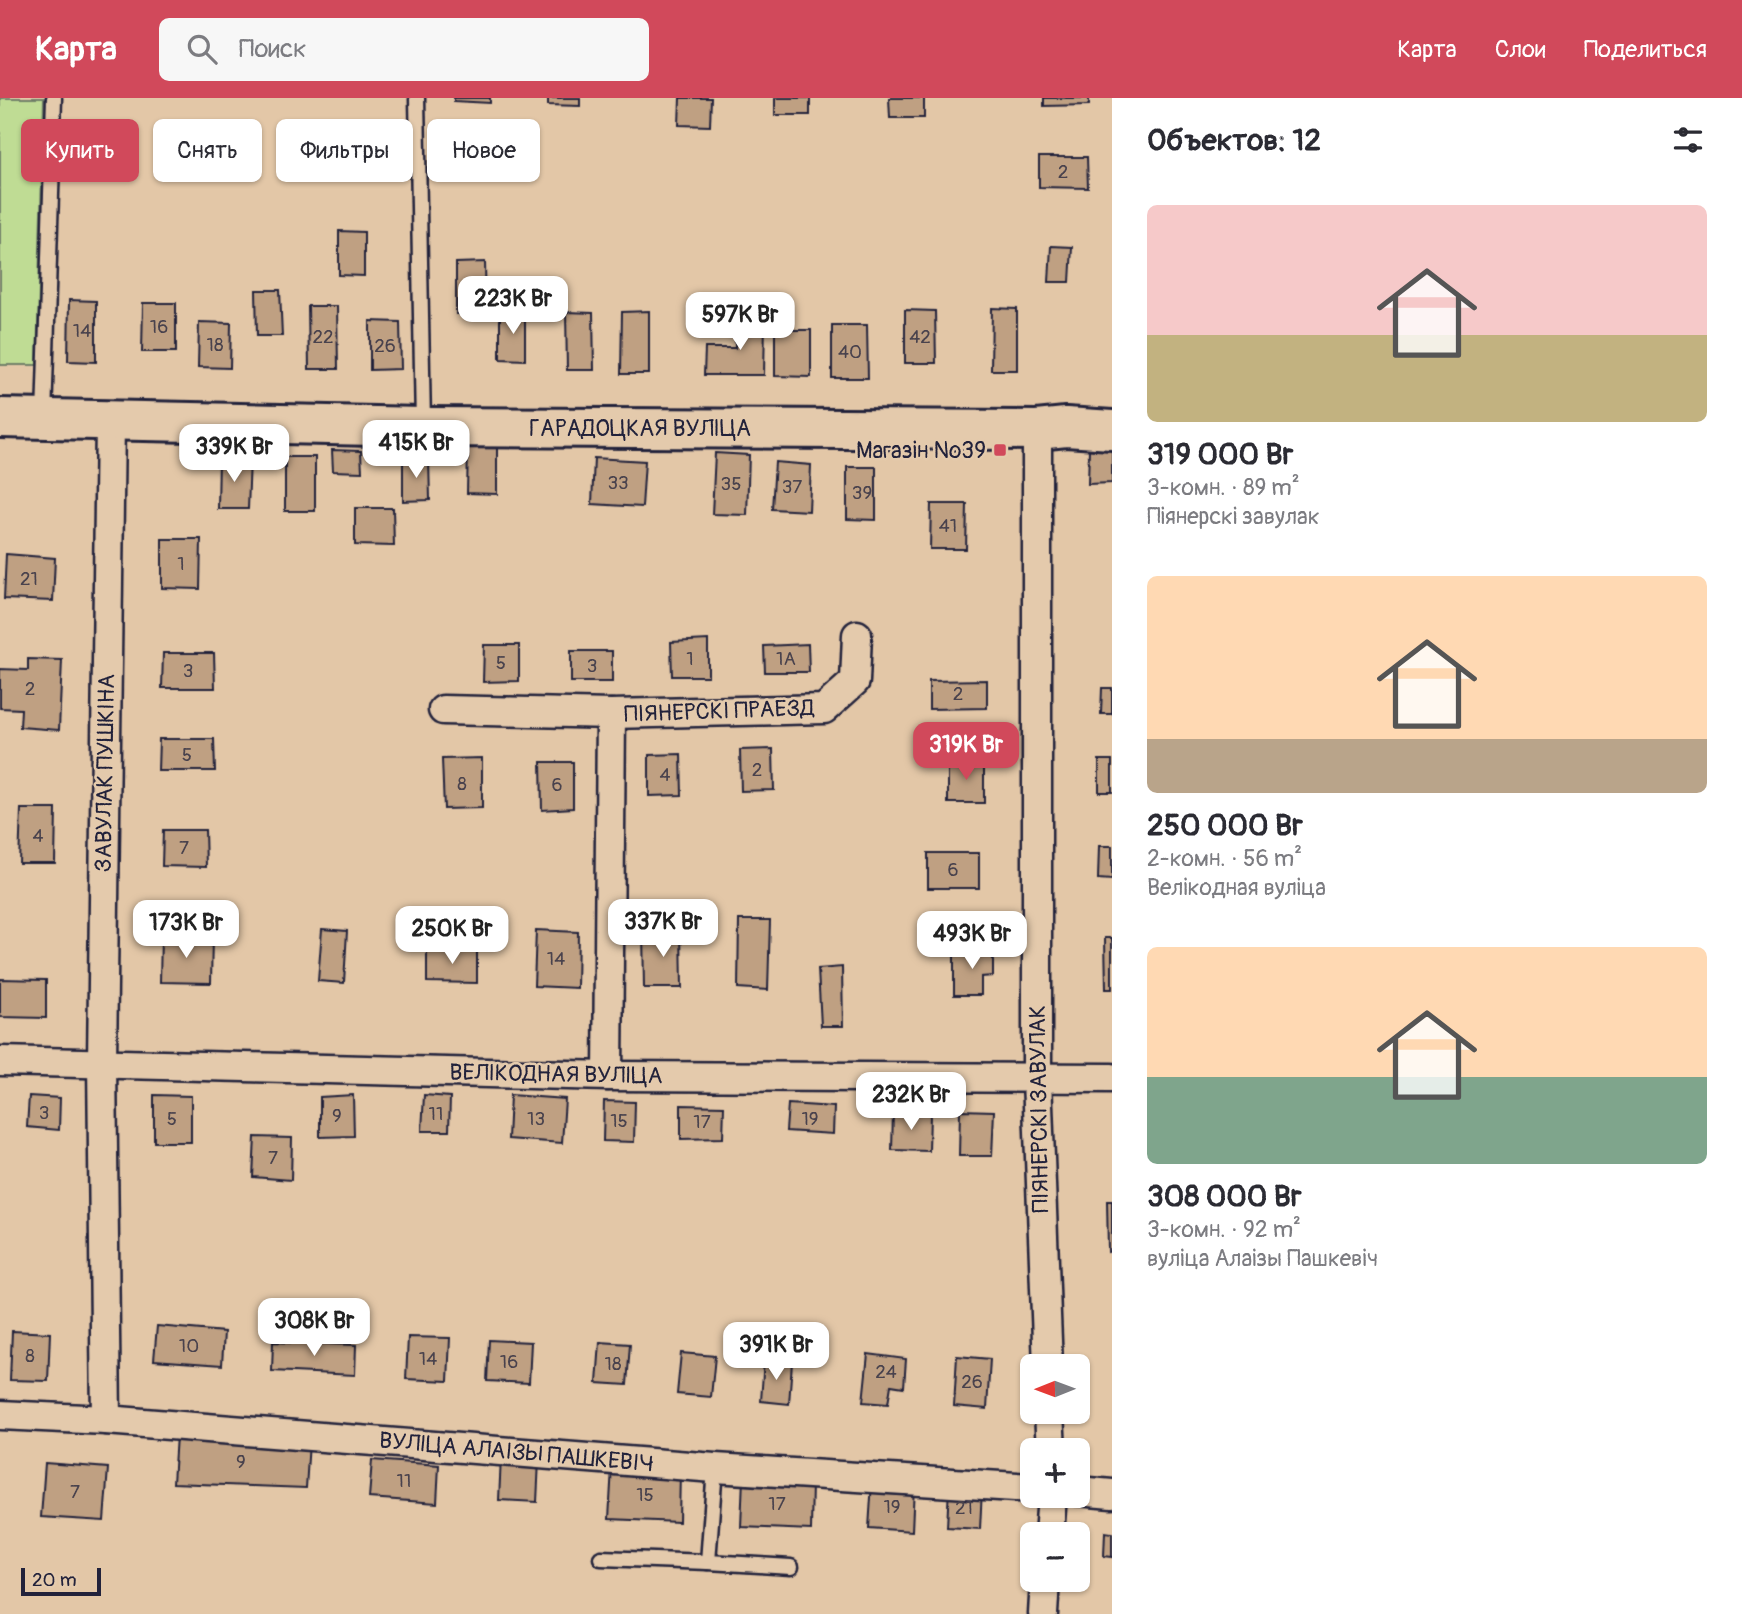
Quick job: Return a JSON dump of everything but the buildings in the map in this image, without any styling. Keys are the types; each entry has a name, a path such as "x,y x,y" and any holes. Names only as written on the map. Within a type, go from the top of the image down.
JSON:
{"street":[{"name":"ГАРАДОЦКАЯ ВУЛІЦА","path":"0,418 424,427 1037,430 1066,427 1112,430"},
{"name":"ЗАВУЛАК ПУШКІНА","path":"106,1420 102,1062 110,419"},
{"name":"ПІЯНЕРСКІ ЗАВУЛАК","path":"1037,430 1037,1079 1048,1354"},
{"name":"ПІЯНЕРСКІ ПРАЕЗД","path":"443,710 611,714 824,709 855,681 857,635"},
{"name":"ПІЯНЕРСКІ ПРАЕЗД","path":"608,1076 611,714"},
{"name":"ВЕЛІКОДНАЯ ВУЛІЦА","path":"0,1061 608,1076 1112,1078"},
{"name":"ВУЛІЦА АЛАІЗЫ ПАШКЕВІЧ","path":"0,1415 106,1420 715,1468 1020,1487"},
{"path":"1090,1492 1112,1494"},
{"path":"1043,1614 1044,1592"}],"lane":[{"path":"44,418 54,98"},
{"path":"417,98 424,427"},
{"path":"708,1562 715,1468"},
{"path":"601,1558 791,1567"}],"green space":[{"path":"0,98 44,98 43,119 21,119 21,182 42,182 37,365 0,365"}],"place":[{"name":"Магазін №39","path":"1000,450"}]}
